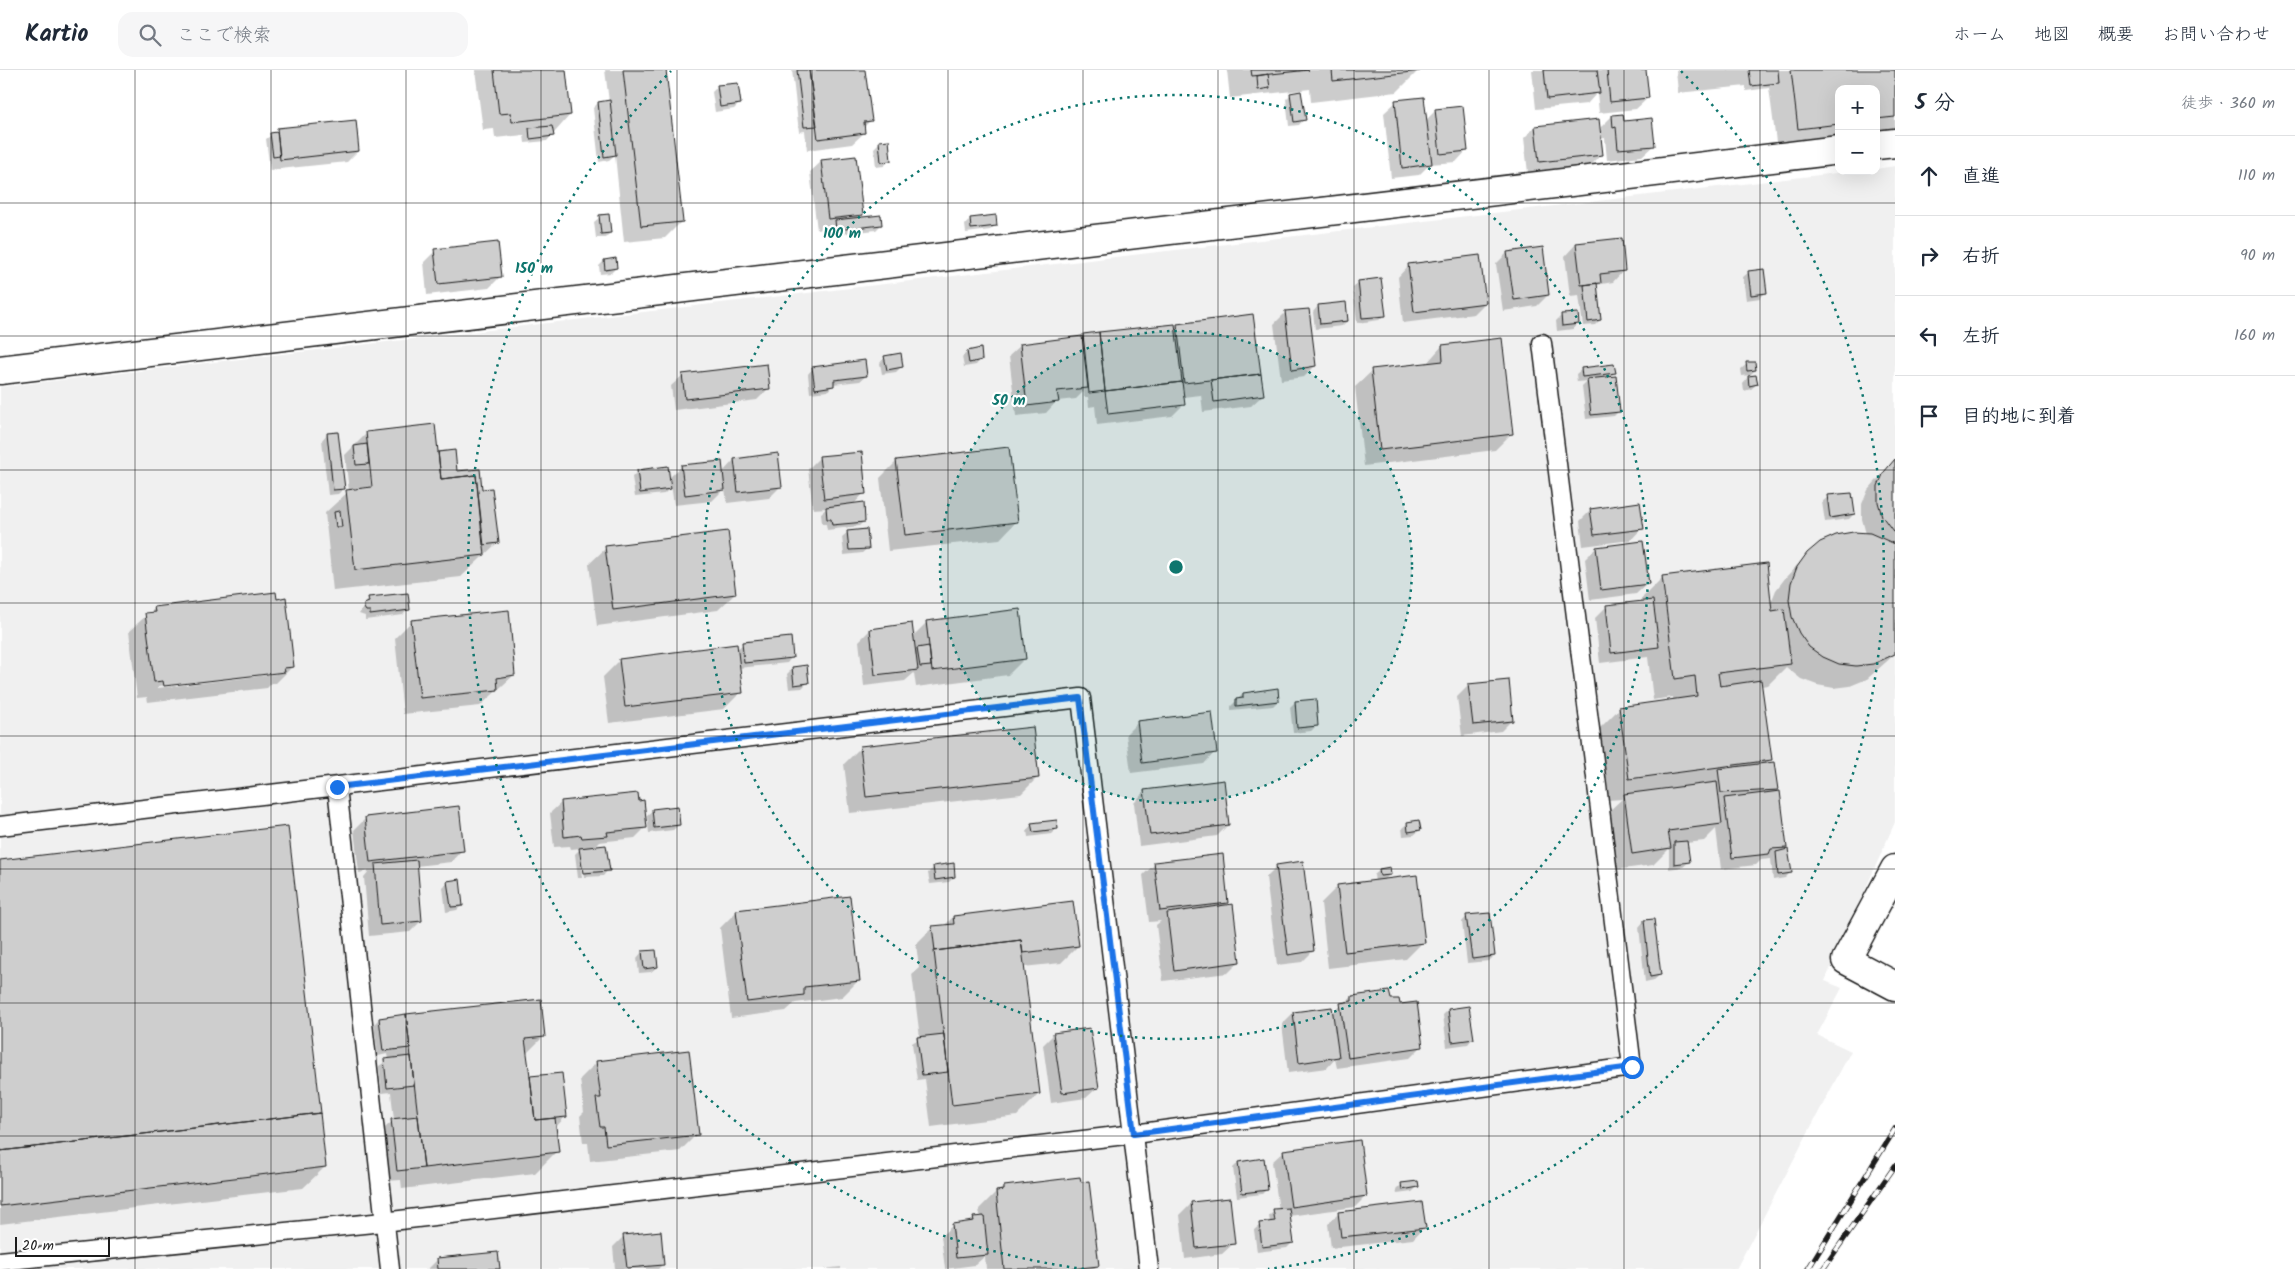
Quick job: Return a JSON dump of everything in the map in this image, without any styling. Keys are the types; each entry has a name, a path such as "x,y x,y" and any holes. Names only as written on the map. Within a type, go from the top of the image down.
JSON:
{"street":[{"path":"1880,145 1895,143"},
{"path":"0,370 1835,150"},
{"path":"1895,869 1846,960 1895,986"}],"lane":[{"path":"0,1261 383,1222 1134,1134 1632,1067 1542,343"},
{"path":"0,826 1080,698 1149,1269"},
{"path":"337,787 383,1222 390,1269"}],"shaded area":[{"path":"1895,166 1895,822 1825,981 1842,988 1817,1035 1851,1051 1736,1269 0,1269 0,387 1835,173 1835,175 1880,175 1880,168"}],"building":[{"path":"494,70 566,70 571,115 512,122 511,113 499,114"},
{"path":"623,70 666,70 683,222 641,226"},
{"path":"797,70 809,70 817,126 804,127"},
{"path":"809,70 865,70 872,121 864,122 865,133 818,139"},
{"path":"1251,70 1309,70 1252,76"},
{"path":"1332,70 1420,70 1420,71 1333,81"},
{"path":"1544,70 1597,70 1600,93 1547,99"},
{"path":"1607,70 1646,70 1649,98 1610,102"},
{"path":"1749,70 1778,70 1779,83 1751,86"},
{"path":"1791,70 1895,70 1895,117 1880,119 1880,85 1835,85 1835,124 1798,129"},
{"path":"1268,74 1270,88 1258,90 1257,76"},
{"path":"738,83 741,104 720,107 717,85"},
{"path":"1301,91 1306,120 1294,122 1290,93"},
{"path":"1424,97 1432,164 1402,168 1395,100"},
{"path":"610,100 616,155 604,157 598,102"},
{"path":"1463,106 1468,151 1440,154 1435,109"},
{"path":"1623,114 1624,121 1652,118 1655,146 1618,149 1616,127 1613,128 1612,115"},
{"path":"1599,119 1603,155 1539,162 1535,126"},
{"path":"356,120 359,151 280,160 277,128"},
{"path":"552,126 554,136 530,139 529,128"},
{"path":"277,132 280,156 273,157 270,133"},
{"path":"889,140 891,161 881,162 879,141"},
{"path":"856,156 863,215 828,219 821,160"},
{"path":"609,214 611,233 601,234 599,215"},
{"path":"881,215 882,225 836,230 835,220"},
{"path":"996,215 997,226 971,229 970,218"},
{"path":"1622,238 1625,271 1600,274 1601,283 1581,285 1576,243"},
{"path":"498,242 502,277 438,284 434,249"},
{"path":"1543,247 1549,295 1514,300 1507,252"},
{"path":"1480,255 1486,303 1414,312 1408,264"},
{"path":"616,258 617,268 605,270 604,260"},
{"path":"1764,269 1767,293 1751,295 1748,271"},
{"path":"1381,278 1386,316 1362,318 1358,281"},
{"path":"1597,283 1601,320 1588,322 1584,285"},
{"path":"1346,302 1348,321 1320,324 1318,305"},
{"path":"1309,309 1316,366 1292,370 1285,311"},
{"path":"1578,313 1579,324 1562,326 1561,314"},
{"path":"1253,314 1261,374 1184,383 1177,324"},
{"path":"1175,324 1182,382 1105,391 1099,332"},
{"path":"1099,332 1105,391 1089,393 1083,334"},
{"path":"1082,336 1088,388 1057,391 1059,402 1027,406 1020,344"},
{"path":"1502,338 1513,434 1380,450 1371,369 1443,361 1442,345"},
{"path":"981,348 982,360 969,363 967,351"},
{"path":"901,353 903,367 887,370 884,356"},
{"path":"865,360 867,376 834,380 834,386 815,389 812,367"},
{"path":"1746,362 1755,362 1756,370 1747,371"},
{"path":"767,364 770,389 685,399 682,374"},
{"path":"1614,364 1616,373 1582,377 1581,368"},
{"path":"1261,374 1264,395 1214,402 1211,380"},
{"path":"1756,375 1758,384 1749,386 1748,376"},
{"path":"1616,376 1620,412 1591,415 1587,379"},
{"path":"1182,382 1185,405 1108,414 1105,391"},
{"path":"435,424 441,479 476,475 485,555 355,570 346,490 372,487 366,432"},
{"path":"338,432 345,489 333,490 327,433"},
{"path":"367,444 369,464 356,465 354,446"},
{"path":"1009,447 1018,522 905,535 896,460"},
{"path":"455,450 457,471 480,469 482,489 492,488 499,543 483,545 476,475 441,479 438,452"},
{"path":"862,452 866,494 824,499 819,456"},
{"path":"778,453 782,487 738,492 734,459"},
{"path":"1895,459 1895,534 1882,516 1878,502 1878,486 1884,472"},
{"path":"722,461 725,490 685,495 681,465"},
{"path":"668,466 671,489 640,493 637,470"},
{"path":"1852,493 1855,514 1830,518 1827,495"},
{"path":"864,502 865,522 832,525 831,519 827,519 826,507"},
{"path":"1640,502 1644,529 1594,535 1590,509"},
{"path":"340,511 342,527 336,527 334,512"},
{"path":"867,529 869,549 849,550 847,531"},
{"path":"728,531 736,594 613,610 605,546"},
{"path":"1853,532 1870,533 1895,544 1895,654 1873,664 1856,666 1839,664 1823,657 1809,647 1799,633 1792,617 1789,600 1791,583 1797,567 1807,553 1820,542 1836,535"},
{"path":"1643,541 1649,584 1601,590 1596,547"},
{"path":"1767,563 1772,611 1784,609 1791,664 1718,673 1720,686 1761,680 1772,760 1629,779 1619,707 1697,696 1695,676 1675,679 1662,576"},
{"path":"276,592 277,599 286,597 294,667 284,668 285,672 164,686 163,681 154,682 145,613 155,612 154,607"},
{"path":"408,593 410,610 370,615 370,611 366,611 364,608 364,604 369,602 368,597"},
{"path":"1653,600 1659,647 1611,653 1606,605"},
{"path":"1020,609 1026,659 932,671 926,621"},
{"path":"509,610 515,675 497,678 498,690 420,698 411,620"},
{"path":"912,623 918,670 875,675 870,629"},
{"path":"791,637 793,658 744,663 742,642"},
{"path":"737,644 743,693 625,707 619,659"},
{"path":"929,646 931,666 920,667 917,648"},
{"path":"807,665 809,683 794,685 792,667"},
{"path":"1509,680 1513,721 1473,725 1468,684"},
{"path":"1278,688 1279,701 1236,706 1236,699 1243,698 1243,693"},
{"path":"1316,699 1318,726 1297,728 1295,701"},
{"path":"1212,712 1217,753 1142,763 1137,721"},
{"path":"1033,727 1039,778 866,797 860,746"},
{"path":"1774,762 1778,790 1721,793 1718,769"},
{"path":"1224,780 1229,825 1150,835 1144,790"},
{"path":"1717,782 1722,824 1668,831 1671,848 1632,854 1624,794"},
{"path":"1780,791 1787,848 1771,849 1769,854 1732,858 1724,798"},
{"path":"638,793 639,801 644,800 647,828 607,832 608,836 582,838 581,835 564,837 561,801"},
{"path":"459,806 464,851 370,862 365,817"},
{"path":"678,806 680,825 654,828 652,809"},
{"path":"1057,820 1058,829 1033,832 1031,823"},
{"path":"1419,820 1421,830 1408,832 1407,822"},
{"path":"288,826 321,1113 0,1151 0,860"},
{"path":"1687,841 1690,862 1674,864 1674,842"},
{"path":"606,845 610,871 583,873 579,848"},
{"path":"1788,849 1792,873 1778,875 1776,852"},
{"path":"1223,854 1228,903 1160,911 1154,862"},
{"path":"417,860 422,921 380,925 375,864"},
{"path":"1303,861 1314,951 1288,955 1276,865"},
{"path":"954,863 955,877 935,880 933,866"},
{"path":"1390,867 1391,875 1380,876 1379,869"},
{"path":"1417,875 1425,943 1345,952 1337,885"},
{"path":"460,879 463,906 451,907 447,881"},
{"path":"850,896 860,981 804,987 804,995 747,1002 736,910"},
{"path":"1073,901 1079,946 1023,953 1021,940 935,951 932,926 954,924 953,916"},
{"path":"1233,904 1240,962 1174,971 1167,913"},
{"path":"1490,913 1495,956 1472,959 1466,915"},
{"path":"1654,919 1661,975 1650,977 1644,920"},
{"path":"1021,940 1040,1094 952,1105 934,951"},
{"path":"656,950 658,967 644,969 642,951"},
{"path":"1389,991 1391,999 1399,999 1400,1004 1417,1002 1423,1047 1348,1058 1340,1003 1352,1001 1352,996"},
{"path":"541,999 545,1037 525,1039 535,1120 555,1118 559,1152 424,1168 406,1014"},
{"path":"1469,1006 1474,1039 1452,1042 1448,1009"},
{"path":"1332,1007 1339,1057 1299,1063 1293,1012"},
{"path":"406,1014 410,1048 383,1051 379,1018"},
{"path":"1090,1028 1099,1088 1062,1093 1053,1033"},
{"path":"944,1034 948,1072 922,1075 917,1037"},
{"path":"689,1050 699,1135 606,1145 604,1127 600,1127 596,1098 601,1098 596,1061"},
{"path":"411,1056 414,1085 387,1088 384,1059"},
{"path":"562,1073 567,1117 535,1120 530,1076"},
{"path":"320,1113 326,1167 0,1206 0,1151"},
{"path":"418,1116 424,1168 397,1171 391,1119"},
{"path":"1360,1140 1367,1196 1291,1207 1283,1150"},
{"path":"1264,1158 1268,1190 1242,1193 1238,1162"},
{"path":"1080,1177 1081,1182 1089,1181 1099,1266 1070,1269 1004,1269 996,1191 1004,1190 1004,1186"},
{"path":"1418,1181 1419,1187 1402,1190 1401,1183"},
{"path":"1230,1198 1235,1244 1196,1248 1191,1202"},
{"path":"1422,1202 1426,1228 1341,1237 1338,1212"},
{"path":"1289,1208 1294,1243 1262,1247 1259,1223 1275,1221 1273,1209"},
{"path":"984,1216 988,1255 956,1258 952,1224 974,1221 973,1217"},
{"path":"661,1231 664,1265 627,1268 623,1235"},
{"path":"498,1252 500,1269 438,1269 437,1258"}],"railway":[{"path":"1808,1269 1895,1129"},
{"path":"1823,1269 1895,1166"}],"route":[{"path":"337,787 1080,698 1134,1134 1632,1067"}]}
